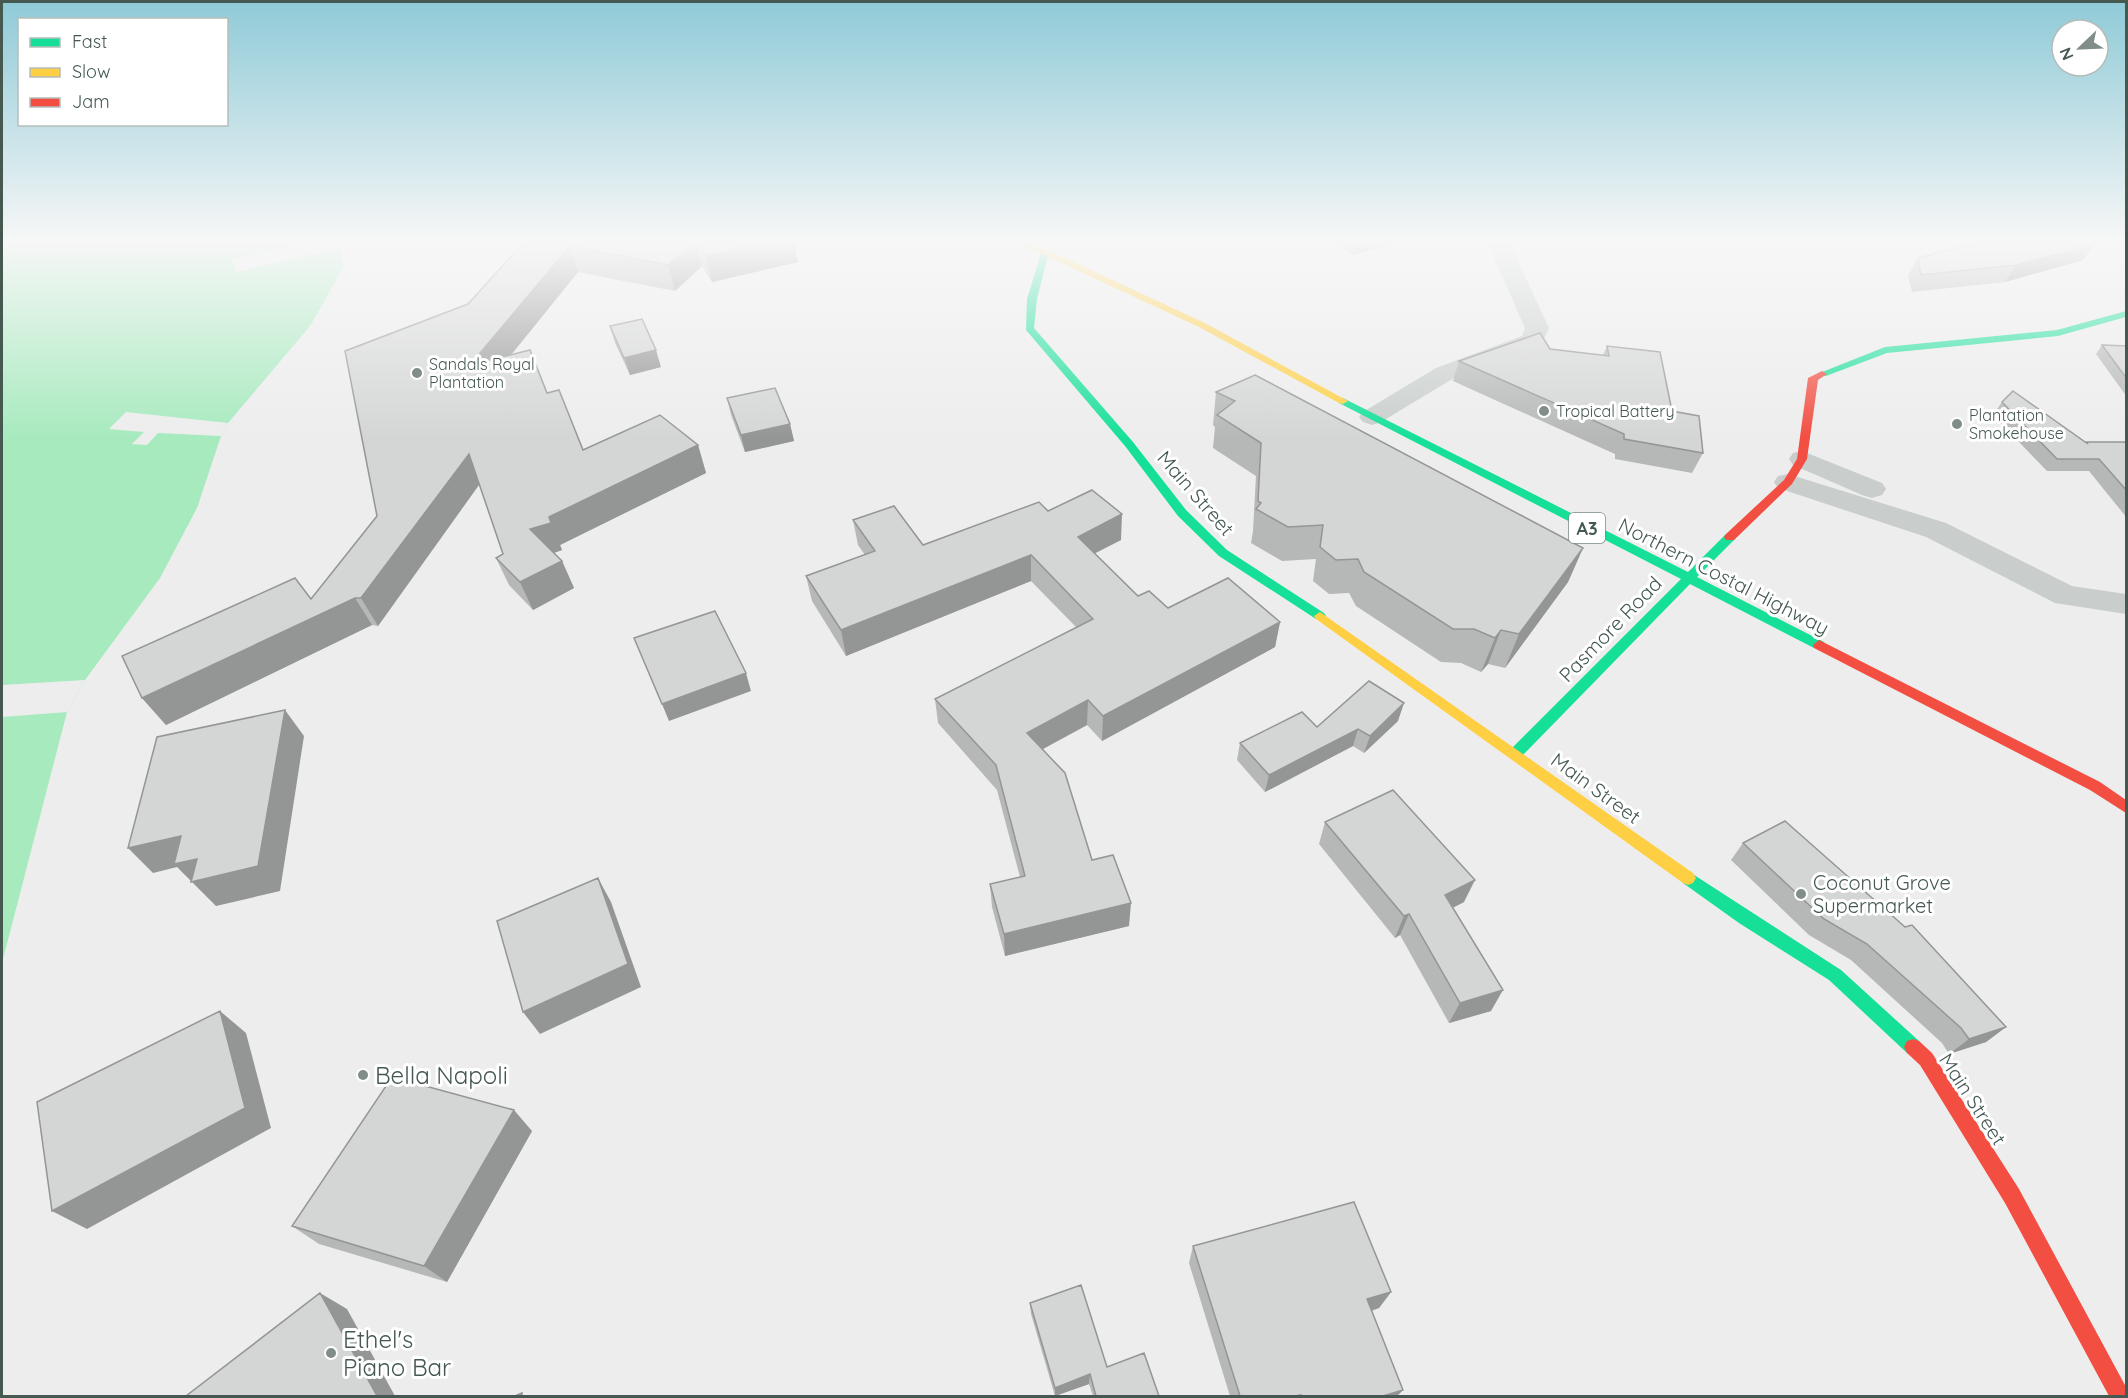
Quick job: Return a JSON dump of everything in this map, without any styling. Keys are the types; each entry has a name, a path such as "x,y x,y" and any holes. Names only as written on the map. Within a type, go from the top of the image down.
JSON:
{"street":[{"name":"Main Street","path":"1030,307 1029,328 1129,444 1182,513 1223,553 1324,618 1745,918 1834,975 1926,1059 2012,1196 2120,1396"},
{"name":"Northern Costal Highway","path":"1164,307 1202,325 1372,417 1686,579 2095,786 2127,807"},
{"path":"1372,417 1442,374 1474,361 1515,350 1533,340 1537,328 1528,307"},
{"path":"2127,314 2058,333 1886,350 1813,378 1795,471 1936,530 2066,596 2127,604"},
{"name":"Pasmore Road","path":"1515,754 1795,471"}],"shaded area":[{"path":"2,307 321,307 310,326 228,423 221,436 197,508 160,578 85,680 67,712 2,963"}],"pier":[{"path":"126,412 228,423 221,436 158,433 147,445 132,444 144,432 109,429"},
{"path":"85,680 67,712 2,717 2,685"}],"building":[{"path":"460,307 519,307 470,365 530,350 547,393 559,390 583,450 660,415 698,445 549,517 551,523 530,529 562,561 520,582 496,558 503,554 469,454 361,598 355,598 142,698 122,656 295,578 311,599 377,516 345,351"},
{"path":"642,319 656,350 624,358 610,326"},
{"path":"1540,333 1550,349 1609,356 1607,346 1660,352 1672,411 1699,416 1703,453 1624,439 1624,434 1459,361"},
{"path":"2102,345 2127,346 2127,379"},
{"path":"1255,375 1583,548 1519,634 1501,630 1495,638 1474,629 1453,629 1364,572 1358,559 1336,560 1320,547 1323,525 1288,527 1256,509 1261,503 1258,501 1261,443 1217,415 1235,401 1216,392"},
{"path":"775,388 790,424 741,435 727,398"},
{"path":"2013,391 2088,444 2086,442 2127,442 2127,491 2099,459 2057,459 2002,402"},
{"path":"1092,490 1122,514 1078,537 1138,596 1149,591 1168,608 1228,578 1280,622 1103,716 1088,700 1027,733 1065,773 1092,860 1113,855 1131,903 1004,934 990,884 1025,876 996,765 935,699 1093,619 1031,555 841,630 806,576 875,551 853,520 894,506 923,545 1039,502 1048,511"},
{"path":"715,611 746,673 662,704 634,638"},
{"path":"1369,681 1404,703 1370,736 1358,729 1269,775 1240,743 1302,712 1317,727"},
{"path":"285,710 258,866 191,882 197,859 174,864 181,836 128,848 157,737"},
{"path":"1393,790 1475,880 1445,895 1503,990 1460,1003 1409,914 1404,916 1325,822"},
{"path":"1785,821 1905,927 1912,925 2006,1027 1969,1039 1961,1028 1867,944 1824,919 1743,843"},
{"path":"598,878 628,964 523,1012 497,921"},
{"path":"220,1011 245,1108 52,1211 37,1102"},
{"path":"392,1077 514,1110 424,1266 292,1226"},
{"path":"1354,1202 1391,1292 1367,1299 1403,1390 1383,1396 1240,1396 1193,1246"},
{"path":"1081,1285 1107,1367 1144,1353 1159,1396 1096,1396 1090,1374 1055,1388 1030,1303"},
{"path":"320,1293 377,1396 186,1396"}],"traffic: fast":[{"path":"1031,307 1029,328 1129,444 1182,513 1223,553 1320,616"},
{"path":"1822,374 1885,350 2058,333 2126,314"},
{"path":"1343,401 1819,645"},
{"path":"1515,754 1730,537"},
{"path":"1688,878 1745,918 1835,975 1913,1047"}],"traffic: slow":[{"path":"1164,307 1202,325 1343,401"},
{"path":"1320,616 1688,878"}],"traffic: jam":[{"path":"1730,537 1788,482 1802,459 1813,378 1822,374"},
{"path":"1819,645 2095,786 2126,807"},
{"path":"1913,1047 1926,1059 2012,1196 2120,1396"}],"place":[{"name":"Sandals Royal Plantation","path":"417,373"},
{"name":"Tropical Battery","path":"1544,411"},
{"name":"Plantation Smokehouse","path":"1957,424"},
{"name":"Coconut Grove Supermarket","path":"1801,894"},
{"name":"Bella Napoli","path":"363,1075"},
{"name":"Ethel's Piano Bar","path":"331,1353"}]}
